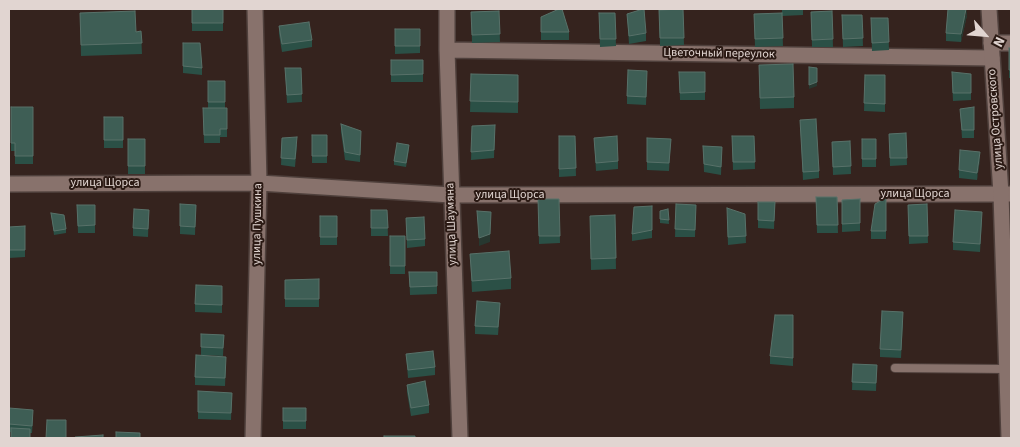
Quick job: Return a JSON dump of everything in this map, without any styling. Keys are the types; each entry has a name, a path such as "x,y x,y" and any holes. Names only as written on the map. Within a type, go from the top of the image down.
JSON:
{"street":[{"name":"улица Пушкина","path":"253,438 259,183 255,9"},
{"name":"улица Шаумяна","path":"447,9 451,195 460,438"},
{"name":"улица Островского","path":"989,9 1006,194 1009,438"},
{"name":"Цветочный переулок","path":"447,50 992,51 1011,43"},
{"name":"улица Щорса","path":"9,184 259,183 451,195 1006,194"}],"lane":[{"path":"895,368 1007,369"}],"building":[{"path":"192,9 223,9 223,23 192,23"},
{"path":"562,9 569,32 541,32 541,17"},
{"path":"644,9 646,33 629,36 627,14"},
{"path":"683,9 684,38 660,38 659,10"},
{"path":"948,9 966,9 961,34 946,33"},
{"path":"135,11 136,32 141,31 142,43 81,45 80,13"},
{"path":"499,11 500,34 472,35 471,12"},
{"path":"832,11 833,39 812,40 811,12"},
{"path":"599,13 615,13 616,39 600,39"},
{"path":"782,13 783,38 755,39 754,14"},
{"path":"842,15 862,15 863,38 843,39"},
{"path":"871,18 888,18 889,42 872,43"},
{"path":"309,22 312,40 282,44 279,26"},
{"path":"395,29 420,29 420,46 395,46"},
{"path":"183,43 200,43 202,68 183,66"},
{"path":"1009,48 1011,48 1011,70 1009,70"},
{"path":"391,60 423,60 423,74 391,75"},
{"path":"793,64 794,97 760,98 759,65"},
{"path":"809,67 817,68 817,82 809,85"},
{"path":"285,68 301,68 302,94 287,95"},
{"path":"628,70 647,71 646,97 627,96"},
{"path":"679,72 705,72 705,92 680,93"},
{"path":"952,72 971,74 971,93 953,93"},
{"path":"471,74 518,75 518,102 470,101"},
{"path":"865,75 885,75 885,104 864,103"},
{"path":"208,81 225,81 225,102 208,102"},
{"path":"11,107 33,107 33,156 15,156 15,143 11,143"},
{"path":"974,107 974,130 962,130 960,109"},
{"path":"203,108 227,108 227,129 220,129 220,135 204,135"},
{"path":"104,117 123,117 123,140 104,140"},
{"path":"816,119 819,171 803,172 800,120"},
{"path":"341,124 361,131 360,155 345,152"},
{"path":"495,125 494,150 471,152 472,126"},
{"path":"906,133 907,158 890,158 889,134"},
{"path":"312,135 327,135 327,156 312,156"},
{"path":"559,136 575,136 576,168 559,169"},
{"path":"617,136 618,161 596,163 594,138"},
{"path":"732,136 754,136 755,162 733,162"},
{"path":"297,137 295,159 281,158 282,138"},
{"path":"647,138 671,139 669,163 647,162"},
{"path":"128,139 145,139 145,166 128,166"},
{"path":"862,139 876,139 876,159 862,159"},
{"path":"850,141 851,166 833,167 832,142"},
{"path":"397,143 409,145 406,163 394,161"},
{"path":"703,146 722,147 721,167 704,164"},
{"path":"960,150 980,152 977,173 959,170"},
{"path":"816,197 837,197 838,225 817,225"},
{"path":"886,198 886,231 871,231 875,204"},
{"path":"538,199 559,199 560,236 539,236"},
{"path":"860,199 860,223 842,224 842,200"},
{"path":"758,202 775,202 774,221 758,220"},
{"path":"180,204 196,205 195,227 180,226"},
{"path":"676,204 696,205 695,230 675,229"},
{"path":"927,204 928,236 909,236 908,205"},
{"path":"77,205 95,205 95,225 78,226"},
{"path":"652,206 652,230 632,234 634,207"},
{"path":"727,208 745,214 746,236 728,237"},
{"path":"134,209 149,210 148,229 133,228"},
{"path":"668,209 669,220 660,219 660,211"},
{"path":"371,210 387,210 388,228 371,228"},
{"path":"955,210 982,212 980,244 953,242"},
{"path":"477,211 491,212 490,234 479,238"},
{"path":"51,213 64,215 66,229 54,231"},
{"path":"615,215 616,258 591,259 590,216"},
{"path":"320,216 337,216 337,237 320,237"},
{"path":"424,217 425,239 407,240 406,218"},
{"path":"25,226 25,250 9,250 9,227"},
{"path":"390,236 405,236 405,266 390,266"},
{"path":"509,251 511,278 472,281 470,254"},
{"path":"409,272 437,272 437,286 410,287"},
{"path":"319,279 319,299 285,299 285,280"},
{"path":"196,285 222,286 222,305 195,304"},
{"path":"477,301 500,303 498,327 475,326"},
{"path":"882,311 903,312 901,350 880,349"},
{"path":"775,315 793,315 793,358 770,356"},
{"path":"201,334 224,335 223,348 201,347"},
{"path":"433,351 435,367 408,370 406,354"},
{"path":"196,355 226,357 225,378 195,377"},
{"path":"853,364 877,365 876,383 852,382"},
{"path":"425,381 429,405 411,408 407,385"},
{"path":"198,391 232,393 231,413 198,412"},
{"path":"9,408 33,410 32,426 9,424"},
{"path":"283,408 306,408 306,421 283,421"},
{"path":"47,420 66,420 66,438 46,438"},
{"path":"11,428 30,429 30,438 11,438"},
{"path":"116,432 140,433 140,438 116,438"},
{"path":"103,435 103,438 75,438 75,437"},
{"path":"384,436 415,436 415,438 384,438"}]}
